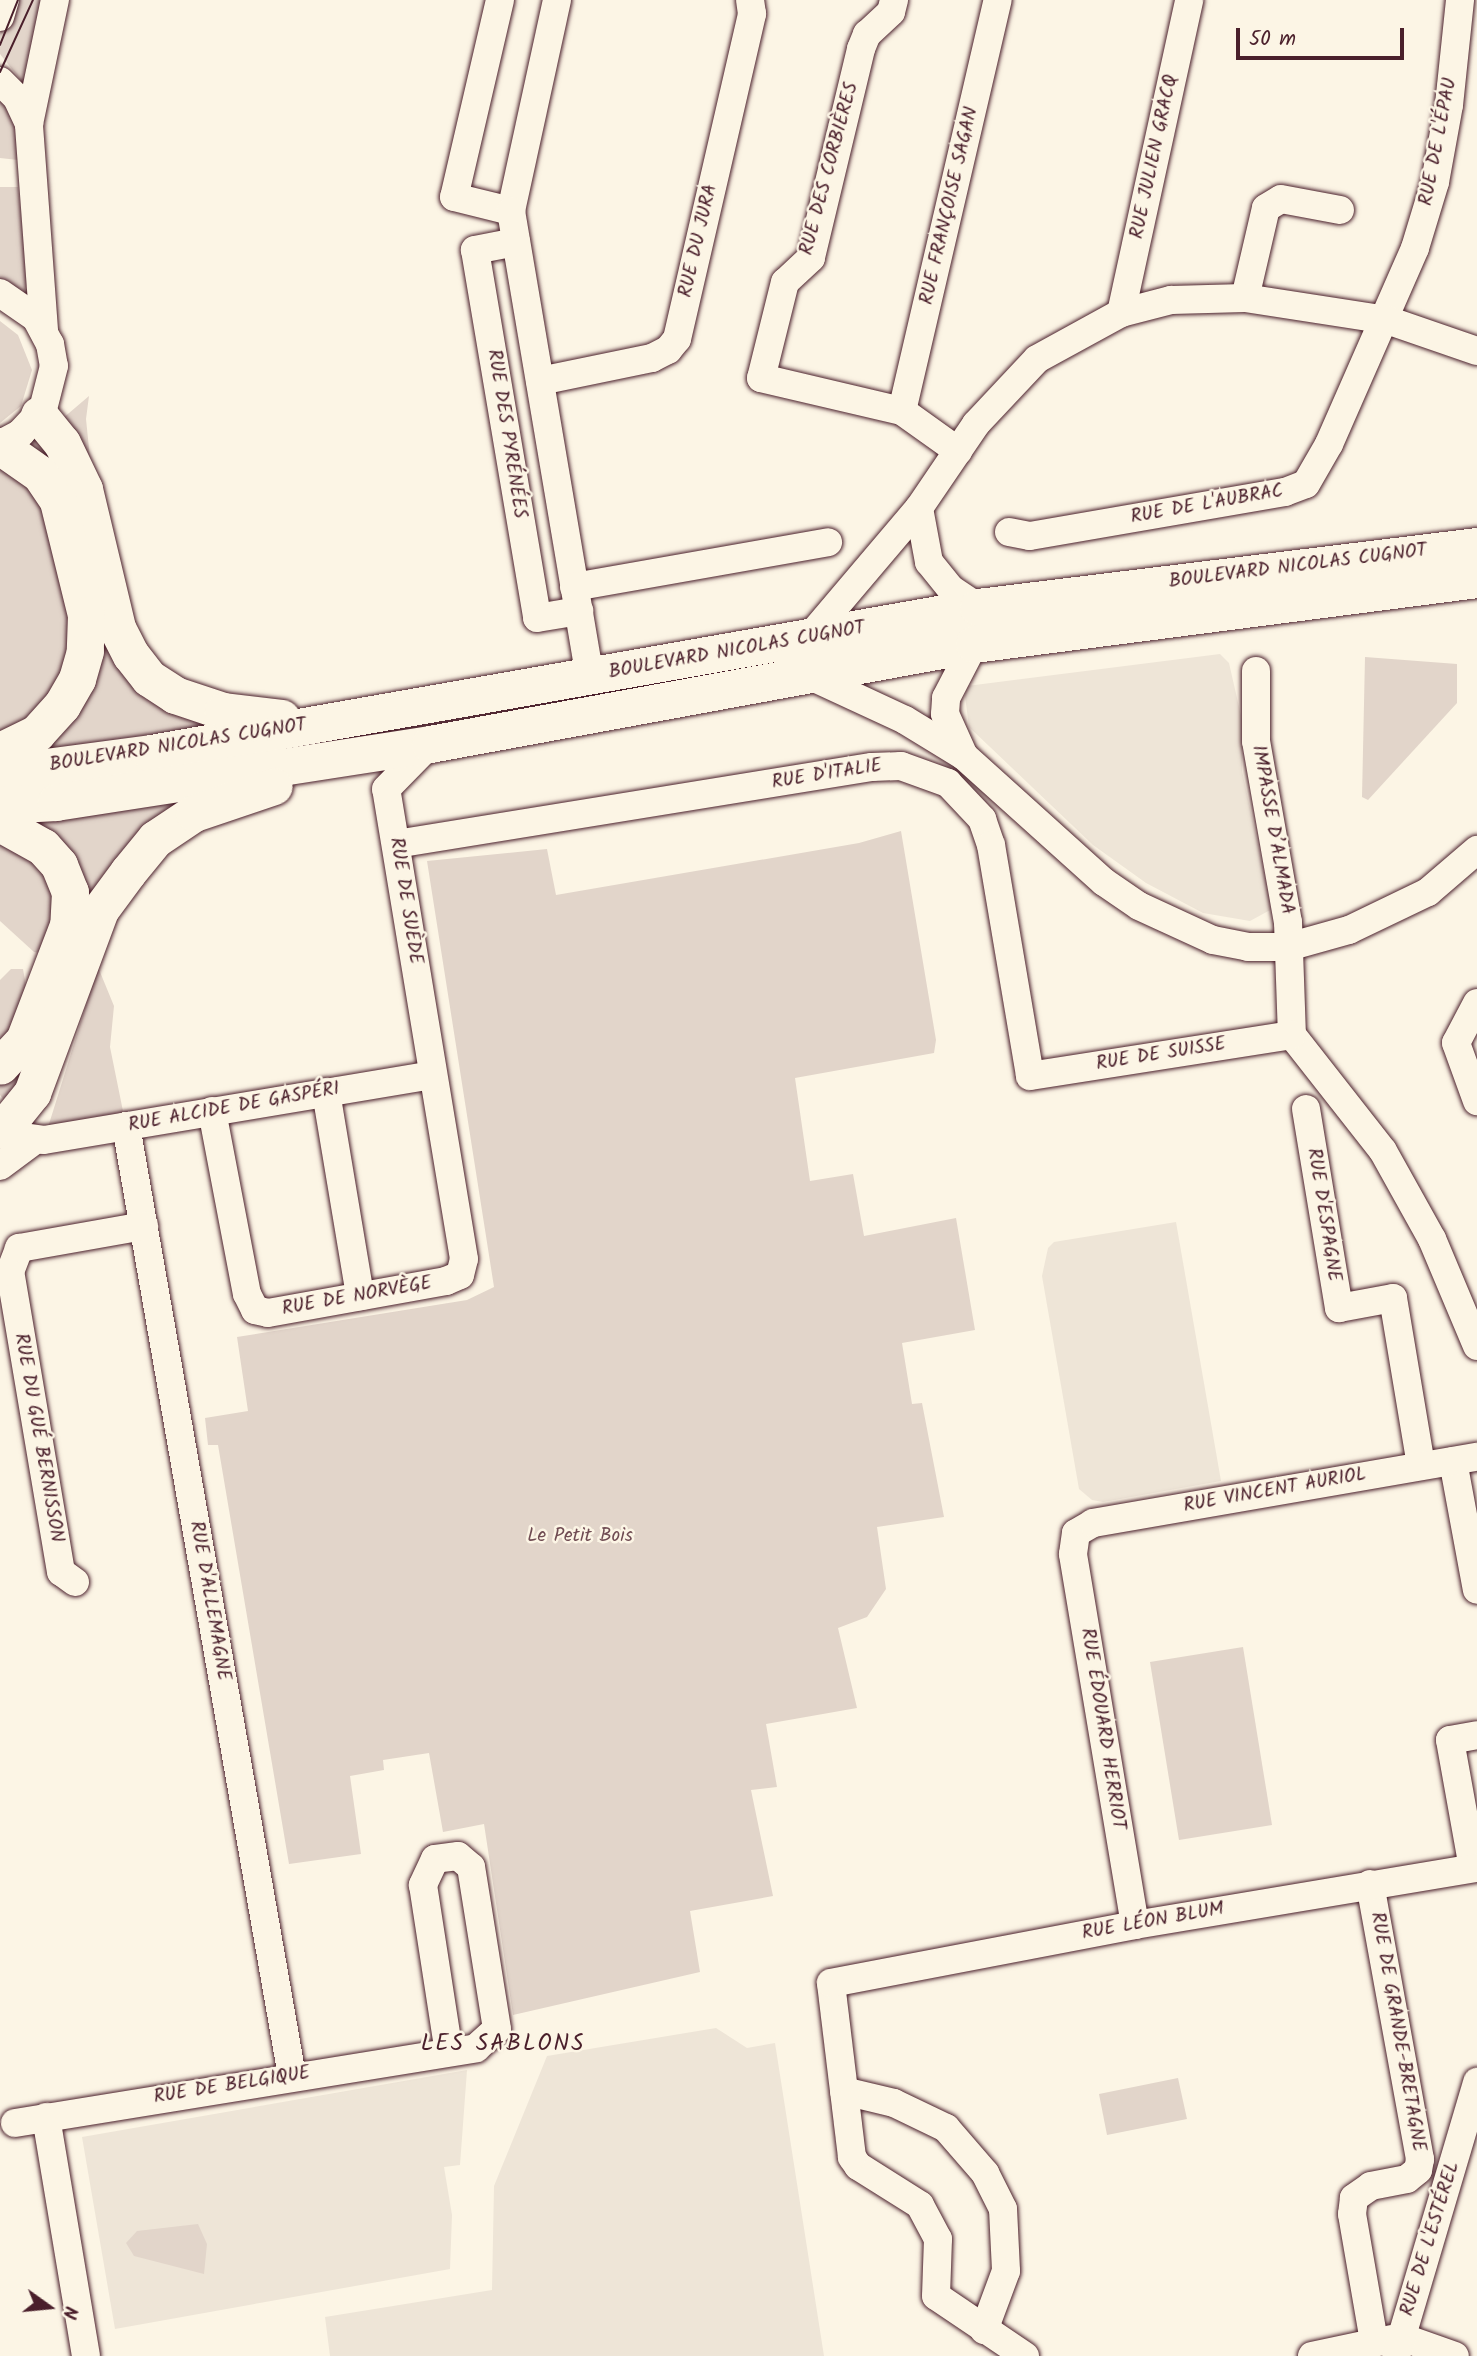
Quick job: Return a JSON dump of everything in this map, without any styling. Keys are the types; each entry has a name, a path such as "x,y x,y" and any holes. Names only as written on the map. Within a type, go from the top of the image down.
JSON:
{"main road":[{"path":"41,412 62,443 84,489 117,628 149,678 175,695 223,711 325,722"},
{"path":"0,445 40,474 58,501 86,615 85,651 77,679 62,705 37,733 0,751"},
{"name":"BOULEVARD NICOLAS CUGNOT","path":"0,805 56,802 430,744 806,657 978,607 1477,546"},
{"name":"BOULEVARD NICOLAS CUGNOT","path":"0,773 590,677 974,644 1477,579"},
{"path":"7,1143 32,1093 100,910 155,839 194,813 279,784 395,762 430,744"},
{"path":"0,824 43,847 60,865 70,892 68,925 24,1040 0,1066"}],"street":[{"path":"0,17 5,0"},
{"path":"0,445 21,433 41,412 54,366 44,330 29,124 55,0"},
{"path":"500,0 454,197 511,211"},
{"path":"557,0 511,211 590,677"},
{"name":"RUE DU JURA","path":"540,381 652,358 668,350 677,339 752,14 750,0"},
{"name":"RUE DES CORBIÈRES","path":"894,0 891,12 867,34 861,49 811,258 785,282 761,378 902,411 958,451"},
{"name":"RUE FRANÇOISE SAGAN","path":"902,411 998,0"},
{"name":"RUE JULIEN GRACQ","path":"1121,313 1189,0"},
{"name":"RUE DE L'ÉPAU","path":"1387,320 1435,182 1449,105 1460,0"},
{"path":"0,81 17,98 29,124"},
{"path":"1245,298 1266,208 1281,200 1340,210"},
{"name":"RUE DES PYRÉNÉES","path":"516,242 475,250 537,618 577,599"},
{"path":"0,293 26,308 44,330"},
{"path":"1477,351 1387,320 1245,298 1171,300 1121,313 1037,359 976,424 919,508 806,657 964,756 1104,882 1139,906 1213,940 1248,947 1288,947 1349,930 1428,892 1477,850"},
{"name":"RUE DE L'AUBRAC","path":"1009,532 1030,536 1285,492 1306,484 1387,320"},
{"path":"919,508 929,562 951,589 978,607"},
{"path":"577,599 828,542"},
{"path":"964,756 945,714 946,698 974,644"},
{"name":"IMPASSE D’ALMADA","path":"1256,671 1256,741 1288,922 1292,1035"},
{"name":"RUE DE SUÈDE","path":"430,744 386,789 433,1075"},
{"name":"RUE D'ITALIE","path":"396,844 873,767 901,766 933,775 972,805 991,845 1030,1076"},
{"path":"1477,1003 1456,1043 1477,1101"},
{"path":"1292,1035 1383,1151 1433,1239 1477,1346"},
{"name":"RUE DE SUISSE","path":"1030,1076 1292,1035"},
{"name":"RUE ALCIDE DE GASPÉRI","path":"7,1143 433,1075"},
{"name":"RUE DE NORVÈGE","path":"212,1111 247,1294 255,1310 268,1313 446,1281 460,1275 464,1259 433,1075"},
{"path":"326,1092 360,1296"},
{"name":"RUE D'ESPAGNE","path":"1306,1109 1339,1308 1393,1298 1420,1466"},
{"name":"RUE D'ALLEMAGNE","path":"126,1126 292,2076"},
{"name":"RUE DU GUÉ BERNISSON","path":"75,1582 61,1572 10,1272 19,1248 144,1226"},
{"path":"1465,1459 1477,1590"},
{"name":"RUE VINCENT AURIOL","path":"1076,1533 1093,1523 1465,1459"},
{"name":"RUE ÉDOUARD HERRIOT","path":"1076,1533 1073,1553 1135,1925"},
{"path":"1475,1868 1450,1740 1477,1735"},
{"name":"RUE DE BELGIQUE","path":"15,2123 476,2048 497,2029 471,1867 458,1856 435,1859 423,1885 449,2052"},
{"name":"RUE LÉON BLUM","path":"844,2091 831,1983 1135,1925 1475,1868"},
{"name":"RUE DE GRANDE-BRETAGNE","path":"1370,1884 1420,2159 1418,2170 1407,2179 1371,2186 1354,2198 1352,2214 1390,2345"},
{"name":"RUE DE L'ESTÉREL","path":"1390,2345 1477,2082"},
{"path":"984,2330 1006,2271 1003,2209 985,2173 946,2128 894,2103 844,2091 852,2157 858,2166 920,2205 938,2239 936,2297 984,2330 1026,2356"},
{"path":"46,2117 86,2356"},
{"path":"1312,2356 1390,2345 1455,2356"}],"shaded area":[{"path":"1220,654 1229,663 1242,720 1242,771 1272,909 1250,921 1203,913 1146,883 1093,845 969,727 965,696 967,686"},
{"path":"1176,1222 1221,1481 1103,1502 1092,1500 1079,1489 1042,1276 1048,1248 1054,1242"},
{"path":"716,2028 747,2048 775,2043 824,2356 330,2356 325,2317 492,2290 494,2186 547,2056"},
{"path":"467,2070 460,2165 444,2167 452,2215 450,2269 115,2329 82,2137"}],"green space":[{"path":"13,0 49,0 28,81 23,83 0,54 0,34"},
{"path":"0,98 14,113 18,160 0,158"},
{"path":"0,187 18,187 28,283 24,291 0,282"},
{"path":"0,321 18,335 32,370 21,406 0,423"},
{"path":"89,396 86,419 91,468 62,419"},
{"path":"37,437 56,461 110,639 249,722 14,761 88,670 24,449"},
{"path":"0,461 33,479 79,636 52,704 0,740"},
{"path":"1365,657 1457,664 1457,703 1368,800 1362,797"},
{"path":"211,791 177,810 8,1105 0,1095 0,1082 76,898 7,820"},
{"name":"Le Petit Bois","path":"901,831 936,1040 934,1053 795,1078 810,1181 853,1174 864,1236 956,1218 975,1330 902,1343 912,1404 922,1403 944,1517 877,1527 886,1589 867,1617 838,1628 857,1708 766,1724 777,1787 751,1790 773,1896 690,1911 700,1972 513,2015 484,1824 443,1832 429,1753 383,1760 384,1770 350,1776 361,1854 289,1864 218,1445 208,1445 205,1418 248,1411 237,1337 467,1300 494,1287 427,861 547,849 556,895 859,843"},
{"path":"0,842 24,853 49,874 60,894 45,954 34,952 0,921"},
{"path":"98,967 114,1006 110,1047 126,1126 44,1140"},
{"path":"11,969 23,969 28,998 0,1046 0,980"},
{"path":"1243,1647 1272,1825 1179,1840 1150,1662"},
{"path":"1178,2078 1187,2119 1107,2135 1099,2094"},
{"path":"198,2224 207,2244 204,2274 134,2256 126,2243 137,2231"}],"tram line":[{"path":"0,45 18,0"},
{"path":"0,72 33,0"}],"district":[{"name":"LES SABLONS","path":"503,2044"}]}
